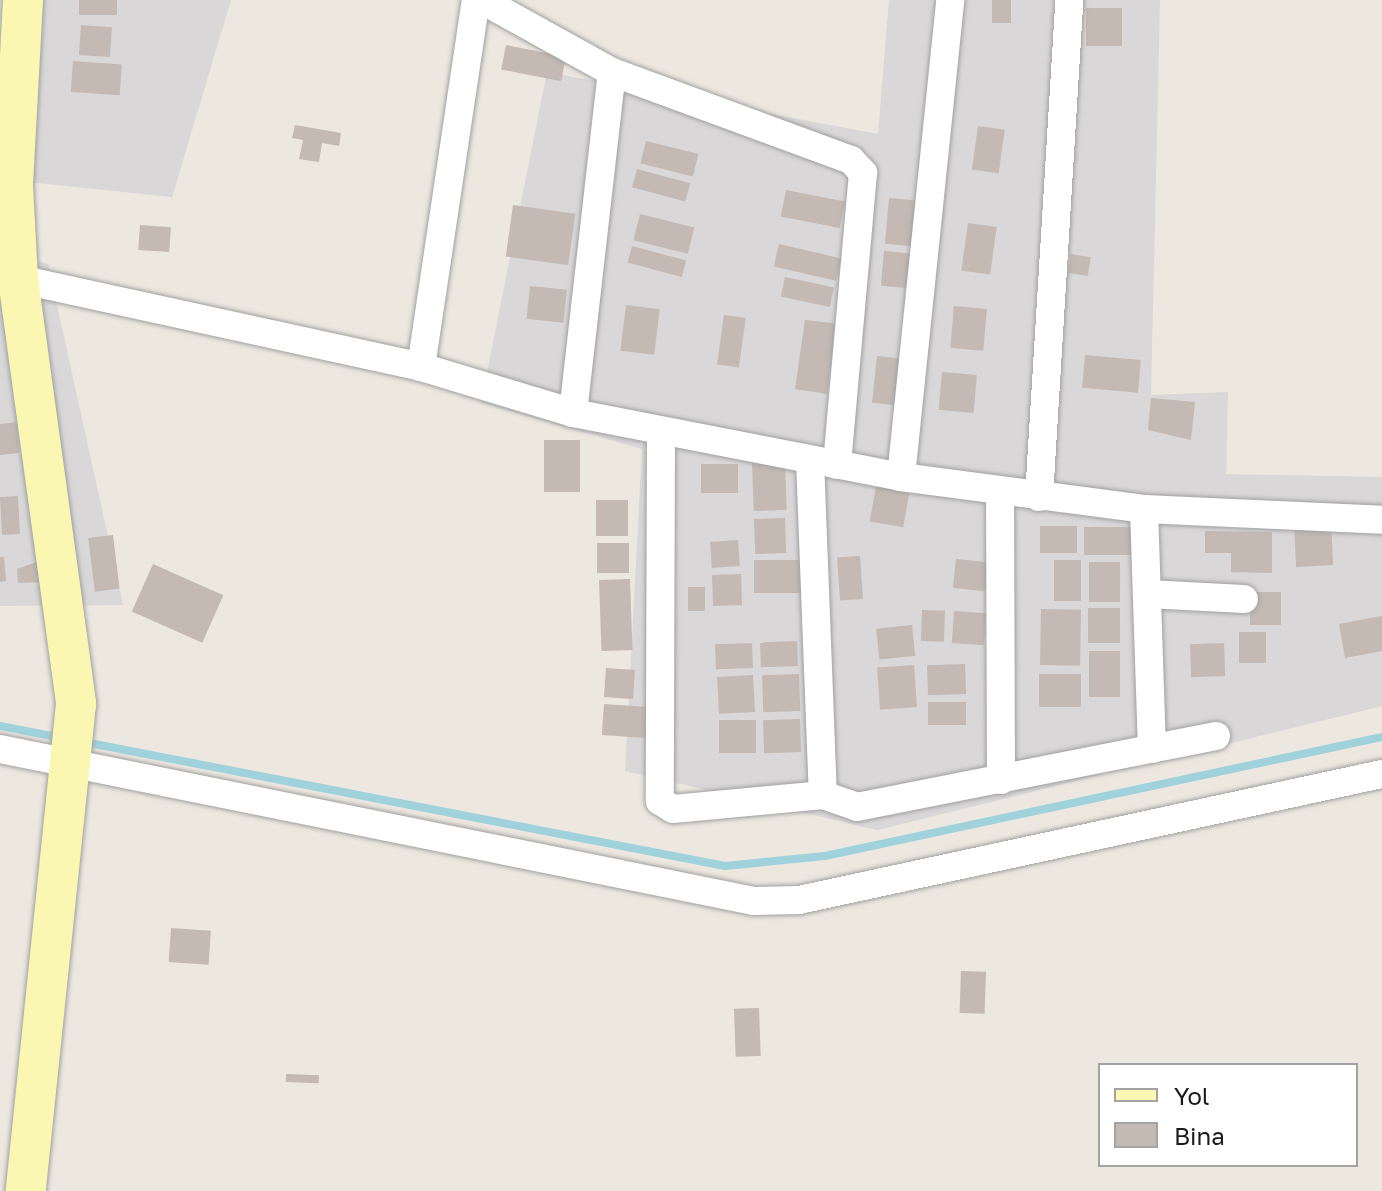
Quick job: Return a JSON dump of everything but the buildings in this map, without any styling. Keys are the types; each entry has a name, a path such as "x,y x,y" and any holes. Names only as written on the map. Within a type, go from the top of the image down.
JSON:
{"street":[{"path":"23,0 9,277 71,737 26,1191"},
{"path":"421,367 479,0 612,72 851,160 863,173 824,463 823,795"},
{"path":"901,477 950,0"},
{"path":"1039,497 1069,0"},
{"path":"573,413 612,72"},
{"path":"9,277 421,367 573,413 661,433 901,477 1144,509 1382,520"},
{"path":"661,433 660,801 673,809 823,795 857,807 1216,736"},
{"path":"1000,492 1001,780"},
{"path":"1144,509 1152,749"},
{"path":"1147,594 1244,599"},
{"path":"0,749 71,737 754,901 799,900 1382,774"}],"shaded area":[{"path":"25,0 231,0 172,197 18,181"},
{"path":"889,0 1160,0 1151,395 1228,392 1226,474 1382,477 1382,706 877,830 625,771 642,449 481,403 547,72 878,134"},
{"path":"0,251 48,264 123,605 0,606"}],"waterway":[{"path":"0,726 62,738"},
{"path":"84,742 725,866 825,856 1382,737"}]}
